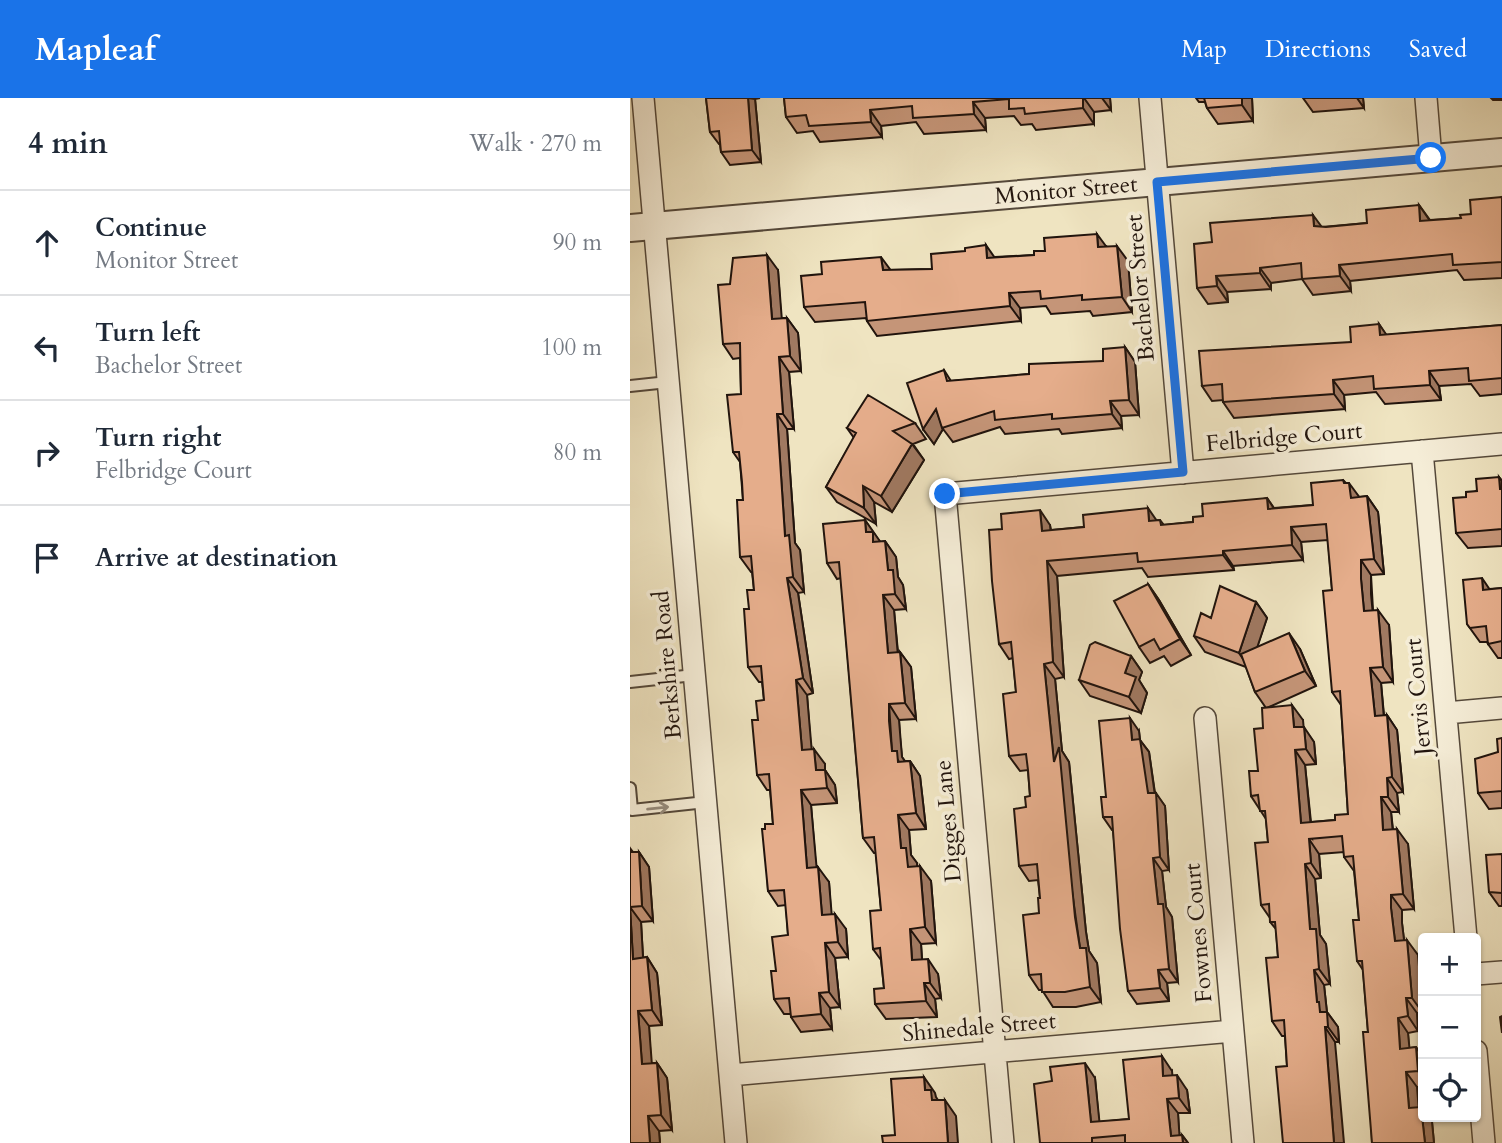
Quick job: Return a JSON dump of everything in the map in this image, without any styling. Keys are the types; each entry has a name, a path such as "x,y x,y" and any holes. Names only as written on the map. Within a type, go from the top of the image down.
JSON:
{"street":[{"name":"Berkshire Road","path":"643,98 642,227 668,382 736,1143"},
{"name":"Bachelor Street","path":"1150,98 1183,472"},
{"path":"1426,98 1431,158"},
{"name":"Monitor Street","path":"642,227 1502,152"},
{"name":"Felbridge Court","path":"945,494 1502,444"},
{"name":"Jervis Court","path":"1422,451 1466,933"},
{"name":"Digges Lane","path":"945,494 1003,1143"},
{"path":"1446,713 1502,708"},
{"name":"Fownes Court","path":"1205,718 1243,1143"},
{"path":"1481,974 1502,972"},
{"name":"Shinedale Street","path":"730,1075 1233,1031"},
{"path":"1477,1059 1484,1143"}],"lane":[{"path":"630,386 668,382"},
{"path":"630,682 695,676"},
{"path":"630,788 632,810 706,802"}],"building":[{"path":"706,98 748,98 752,150 721,152 719,131 710,132"},
{"path":"784,98 1083,98 1083,108 1025,114 1024,108 1009,109 1009,99 973,102 974,114 913,118 912,106 870,110 871,122 809,126 806,115 786,117"},
{"path":"1204,98 1242,98 1242,105 1207,108"},
{"path":"1502,197 1502,262 1453,265 1452,254 1339,265 1340,276 1302,279 1301,263 1260,268 1260,273 1216,276 1217,286 1197,288 1194,244 1212,242 1210,223 1313,215 1314,226 1326,227 1367,223 1366,210 1419,205 1420,221 1461,218 1460,215 1471,214 1470,200"},
{"path":"1097,234 1098,247 1117,246 1122,297 1082,300 1082,295 1041,299 1040,291 1009,293 1010,306 867,321 865,302 804,307 801,276 822,274 821,262 881,257 883,270 932,269 931,254 965,251 965,248 986,245 987,258 1034,255 1034,251 1045,251 1044,238"},
{"path":"767,255 772,319 787,318 790,356 779,357 783,414 777,414 785,536 789,535 793,577 787,578 803,678 796,680 802,750 814,749 816,770 825,770 827,788 801,790 807,868 818,867 822,915 835,914 838,942 825,943 829,992 819,993 821,1014 791,1017 789,998 774,999 771,971 776,971 772,937 788,935 784,890 768,891 762,829 765,829 765,824 773,824 769,774 757,775 752,720 758,720 756,701 764,700 761,666 748,667 744,609 749,609 747,590 754,590 751,556 740,557 737,500 743,500 742,482 739,452 733,452 727,395 741,394 740,343 723,344 718,285 730,284 733,258"},
{"path":"1379,324 1380,335 1502,325 1502,378 1469,381 1468,368 1429,371 1430,385 1374,389 1373,376 1333,380 1334,394 1223,402 1222,384 1202,386 1199,351 1351,342 1350,327"},
{"path":"1125,347 1129,400 1110,401 1112,414 1052,419 1052,414 995,420 994,411 942,428 936,409 923,429 907,383 944,370 947,381 1029,374 1029,364 1103,361 1103,349"},
{"path":"868,395 915,423 893,431 912,444 881,496 863,486 864,508 826,487 856,433 847,428"},
{"path":"1499,477 1502,489 1502,529 1456,533 1453,498 1466,497 1466,492 1477,491 1476,479"},
{"path":"1343,480 1344,483 1349,483 1351,498 1367,496 1374,559 1361,560 1361,579 1364,611 1378,610 1383,667 1370,668 1375,716 1387,715 1392,777 1387,778 1388,797 1381,797 1383,830 1397,829 1403,894 1391,895 1391,908 1395,941 1407,940 1412,998 1406,998 1408,1016 1398,1018 1400,1049 1416,1047 1418,1071 1406,1072 1409,1108 1418,1107 1418,1122 1423,1122 1425,1143 1372,1143 1363,1032 1368,1032 1362,961 1357,961 1353,920 1359,920 1353,856 1344,857 1342,836 1309,839 1311,863 1305,864 1310,929 1316,929 1319,969 1314,970 1317,1002 1320,1012 1327,1012 1328,1027 1325,1027 1334,1143 1283,1143 1276,1067 1287,1066 1284,1020 1272,1021 1266,958 1278,957 1275,922 1270,922 1269,904 1261,905 1255,843 1268,842 1265,811 1260,811 1258,795 1251,796 1249,771 1258,771 1254,729 1263,728 1262,708 1292,705 1294,727 1304,727 1306,749 1295,750 1301,823 1335,820 1335,815 1348,814 1340,691 1332,692 1323,591 1332,590 1326,524 1291,527 1292,545 1223,551 1223,555 1138,562 1137,553 1047,561 1053,662 1044,664 1054,762 1059,747 1075,917 1080,948 1086,948 1090,987 1065,992 1042,992 1041,974 1029,975 1023,915 1039,913 1037,864 1019,866 1014,809 1026,807 1025,797 1030,796 1028,770 1026,754 1009,756 1003,694 1016,692 1011,642 999,644 989,530 1002,529 1001,514 1040,510 1042,531 1084,527 1083,515 1148,508 1149,521 1160,520 1161,525 1193,522 1193,517 1203,516 1202,504 1267,498 1268,509 1313,505 1311,483"},
{"path":"865,520 866,532 873,532 873,542 885,541 888,570 893,570 895,594 883,595 888,653 900,652 905,703 889,704 889,721 892,751 897,751 898,762 910,761 916,813 898,815 901,848 906,848 908,867 920,866 925,927 910,929 912,960 928,959 930,983 924,983 926,1001 875,1004 874,989 884,988 880,948 873,949 870,911 881,910 874,837 863,838 839,562 827,563 823,524"},
{"path":"1482,578 1483,590 1502,588 1502,641 1488,644 1486,626 1470,628 1467,624 1463,580"},
{"path":"1148,584 1180,639 1160,650 1154,639 1139,647 1114,601"},
{"path":"1220,586 1256,602 1239,653 1194,636 1201,613 1211,618"},
{"path":"1289,633 1305,671 1255,692 1241,654"},
{"path":"1095,642 1131,656 1125,673 1136,677 1129,697 1079,680 1090,645"},
{"path":"1130,718 1132,740 1140,739 1148,793 1156,793 1160,857 1153,858 1158,904 1163,904 1169,969 1158,970 1160,988 1128,991 1120,929 1112,817 1103,817 1101,797 1106,797 1099,721"},
{"path":"1502,738 1502,791 1478,793 1475,759 1498,752 1497,739"},
{"path":"630,852 639,852 642,906 630,907"},
{"path":"1502,854 1502,893 1489,892 1486,855"},
{"path":"630,908 633,959 647,957 652,1010 638,1011 642,1064 657,1063 661,1115 648,1116 650,1143 630,1143"},
{"path":"1162,1056 1163,1076 1177,1075 1179,1098 1167,1099 1171,1136 1182,1135 1183,1143 1125,1143 1125,1135 1092,1138 1092,1143 1040,1143 1034,1084 1052,1081 1050,1067 1085,1063 1091,1122 1129,1119 1123,1060"},
{"path":"924,1077 925,1090 931,1090 932,1100 945,1100 948,1143 883,1143 882,1136 895,1135 891,1079"}],"route":[{"path":"945,494 1183,472 1157,182 1431,158"}]}
